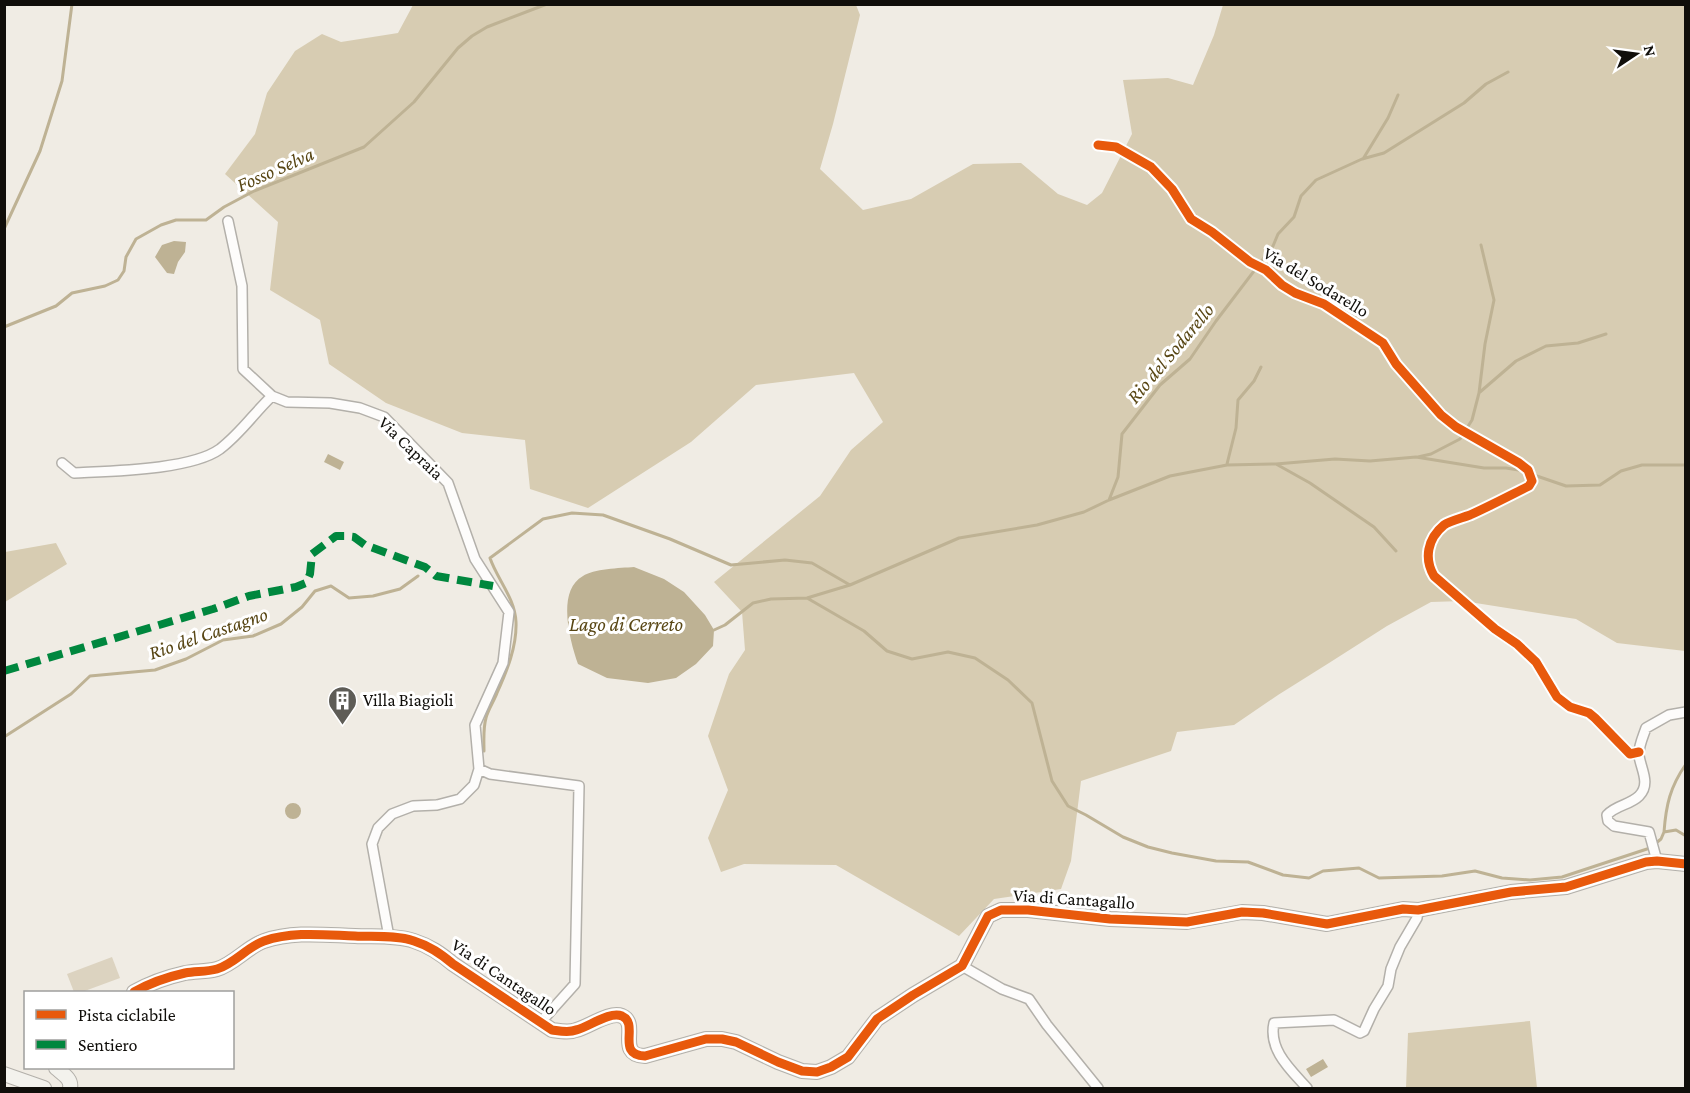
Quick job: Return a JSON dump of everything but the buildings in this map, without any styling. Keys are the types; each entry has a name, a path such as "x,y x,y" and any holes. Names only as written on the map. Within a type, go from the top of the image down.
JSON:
{"street":[{"name":"Via del Sodarello","path":"1098,145 1116,147 1151,167 1172,189 1191,219 1212,232 1250,262 1266,270 1282,285 1295,293 1324,303 1383,343 1396,364 1441,415 1456,427 1501,451 1528,470 1532,481 1529,486 1495,504 1445,524 1433,538 1427,554 1428,566 1434,576 1536,662 1557,697 1570,707 1589,713 1630,754 1639,752"},
{"path":"62,463 74,473 115,471 170,465 205,456 219,450 243,430 272,396 243,369 242,286 228,221"},
{"name":"Via Capraia","path":"272,396 286,402 330,403 360,408 384,417 448,483 475,559 509,612 503,663 475,724 479,769"},
{"path":"1655,856 1649,832 1614,826 1608,821 1607,814 1639,797 1644,791 1646,782 1639,752 1646,728 1669,715 1686,712"},
{"path":"389,937 372,844 378,828 392,814 413,806 436,805 460,799 474,785 479,769 490,774 579,786 575,984 540,1023"},
{"name":"Via di Cantagallo","path":"137,991 148,984 166,978 220,968 250,947 266,940 311,935 389,937 426,945 552,1030 576,1031 613,1015 621,1016 627,1020 629,1026 629,1046 638,1056 706,1039 722,1039 736,1042 802,1071 817,1072 848,1057 877,1019 962,966 988,916 1001,909 1110,920 1187,922 1242,912 1263,913 1327,924 1511,892 1566,887 1646,862 1655,856 1686,864"},
{"path":"1307,1089 1282,1059 1271,1034 1274,1023 1334,1020 1360,1033 1364,1031 1388,986 1391,969 1400,947 1417,918 1418,910"},
{"path":"962,966 1002,988 1029,999 1098,1089"},
{"path":"57,1069 69,1079 70,1089"},
{"path":"4,1074 44,1089"}],"shaded area":[{"path":"413,5 856,5 860,15 820,169 863,210 911,199 973,164 1021,163 1058,194 1087,205 1102,193 1132,134 1123,80 1168,78 1193,85 1214,35 1223,5 1685,5 1685,651 1617,643 1576,619 1463,601 1431,602 1387,626 1234,725 1177,732 1171,751 1081,781 1071,861 1061,889 994,899 959,936 836,865 744,864 721,872 708,838 728,790 708,736 729,674 745,650 742,612 714,582 820,496 851,450 883,422 854,373 756,385 691,442 588,508 530,489 525,440 462,433 386,403 329,364 320,320 270,290 278,222 225,174 255,134 267,93 295,51 322,34 341,42 398,33"},
{"path":"56,543 67,564 5,602 5,552"},
{"path":"112,957 120,978 85,991 74,991 67,974"},
{"path":"1530,1021 1537,1088 1406,1088 1408,1033"}],"water":[{"path":"174,241 186,242 185,252 174,274 167,273 155,257 162,245"},
{"path":"328,454 344,462 340,470 324,462"},
{"name":"Lago di Cerreto","path":"634,567 664,579 684,592 705,615 714,630 713,646 696,664 676,678 648,683 607,678 578,664 567,617 567,604 575,583 583,576 593,572"},
{"path":"293,803 299,805 301,811 299,817 293,819 287,817 285,811 287,805"},
{"path":"1323,1059 1328,1067 1311,1077 1306,1069"}],"waterway":[{"name":"Fosso Selva","path":"4,229 40,151 62,81 72,4"},
{"name":"Fosso Selva","path":"4,327 56,306 72,293 105,286 118,280 124,271 126,257 136,239 161,225 176,220 206,220 224,207 254,191 364,147 414,102 458,48 472,36 487,27 547,4"},
{"name":"Rio del Sodarello","path":"1109,500 1118,477 1122,434 1160,385 1190,359 1273,246 1278,234 1294,217 1301,196 1316,180 1362,159 1384,153 1464,103 1486,84 1508,72"},
{"path":"1363,159 1388,118 1398,95"},
{"path":"1418,457 1431,454 1460,439 1472,420 1479,393 1485,344 1494,300 1481,245"},
{"path":"1480,392 1516,361 1546,346 1578,343 1606,334"},
{"path":"1227,464 1236,428 1238,400 1254,381 1261,367"},
{"name":"Rio del Sodarello","path":"714,630 725,625 753,603 771,599 807,598 850,585 959,538 1037,525 1084,512 1170,476 1227,465 1335,459 1370,461 1416,457 1484,468 1525,471"},
{"path":"1276,464 1310,483 1374,527 1396,551"},
{"name":"Rio del Sodarello","path":"1531,474 1566,486 1600,485 1621,471 1642,465 1686,465"},
{"path":"484,751 486,718 508,667 516,631 515,613 490,558 543,519 572,513 603,515 670,539 731,565 785,560 812,563 850,585"},
{"name":"Rio del Castagno","path":"4,737 71,694 90,676 155,670 186,659 223,640 253,636 281,624 302,607 315,591 331,586 349,598 373,596 400,589 418,576"},
{"path":"807,598 864,631 887,651 912,659 948,652 975,658 1008,680 1032,703 1052,781 1068,806 1123,837 1148,847 1216,861 1248,862 1283,875 1309,878 1323,871 1359,868 1379,878 1442,876 1475,871 1502,878 1530,880 1562,877 1650,848 1661,839 1664,832 1676,830 1686,836"},
{"path":"1664,832 1670,796 1686,764"}],"marked path":[{"path":"4,671 213,609 249,596 306,583 310,574 312,554 336,536 354,537 365,545 425,567 436,576 493,586"}],"cycle path":[{"path":"1098,145 1116,147 1151,167 1172,189 1191,219 1212,232 1250,262 1266,270 1282,285 1295,293 1324,304 1383,343 1396,364 1441,415 1456,427 1528,470 1532,481 1529,486 1444,525 1438,531 1429,549 1431,570 1434,576 1536,662 1557,697 1570,707 1589,713 1630,754 1639,752"},
{"path":"136,991 172,976 217,969 252,947 275,938 309,934 400,938 420,943 435,951 552,1030 573,1031 605,1017 617,1015 627,1020 629,1045 636,1054 645,1056 706,1039 722,1039 736,1042 802,1071 817,1072 848,1057 877,1019 962,966 988,916 1001,910 1028,910 1110,919 1187,922 1242,912 1263,913 1327,924 1511,892 1566,887 1646,862 1686,864"}],"place":[{"name":"Villa Biagioli","path":"342,726"}]}
